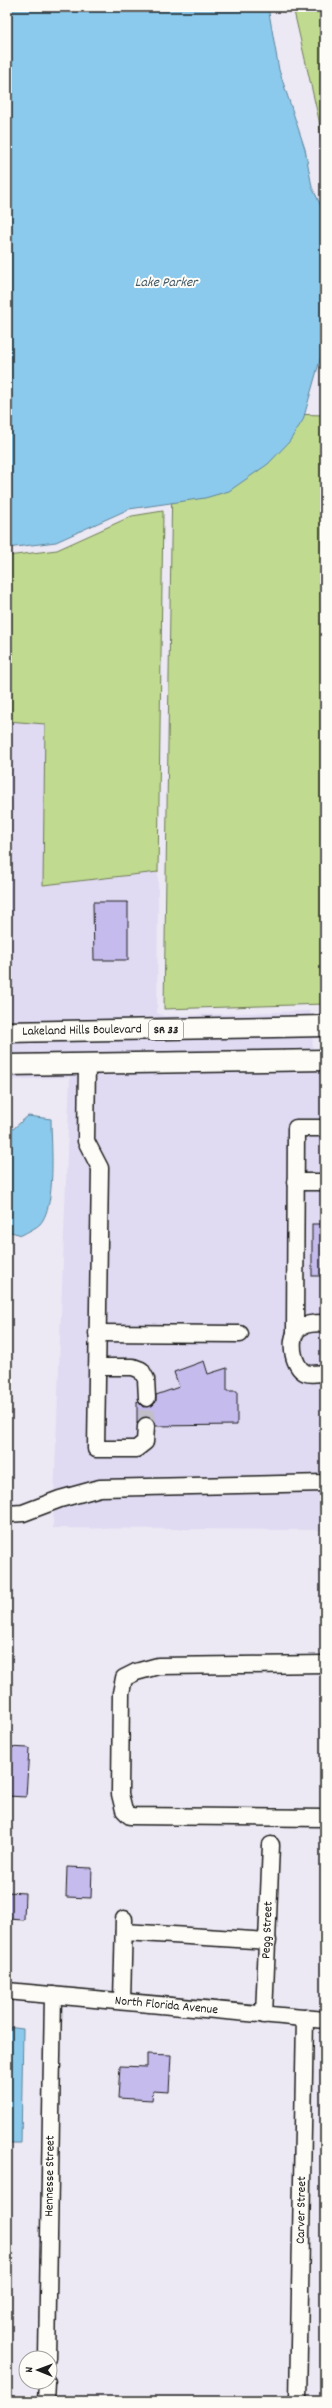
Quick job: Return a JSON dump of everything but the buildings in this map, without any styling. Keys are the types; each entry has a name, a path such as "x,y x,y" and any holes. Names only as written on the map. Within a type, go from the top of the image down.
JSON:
{"main road":[{"name":"Lakeland Hills Boulevard","path":"7,1032 325,1026"},
{"path":"7,1065 325,1060"}],"street":[{"path":"87,1063 86,1141 100,1168 96,1449 136,1450 145,1442 146,1426"},
{"path":"325,1128 296,1128 294,1352 300,1368 306,1373 325,1373"},
{"path":"295,1182 325,1182"},
{"path":"295,1333 300,1327 325,1323"},
{"path":"97,1333 240,1334"},
{"path":"97,1367 133,1367 141,1370 146,1379 147,1398"},
{"path":"7,1514 23,1513 60,1499 100,1488 325,1484"},
{"path":"325,1664 158,1666 136,1672 124,1678 121,1693 120,1787 124,1810 130,1816 325,1818"},
{"name":"Pegg Street","path":"264,2015 271,1845"},
{"path":"122,2001 124,1926 268,1941"},
{"name":"North Florida Avenue","path":"7,1991 325,2020"},
{"name":"Hennesse Street","path":"47,2350 53,1995"},
{"name":"Carver Street","path":"298,2401 305,2018"},
{"path":"46,2390 46,2401"}],"shaded area":[{"path":"7,721 45,724 44,885 158,872 157,1013 164,1016 310,1011 310,1018 7,1024"},
{"path":"312,1035 313,1052 7,1056 7,1041"},
{"path":"325,1069 325,1530 53,1528 70,1077 7,1080 7,1073"}],"green space":[{"path":"293,7 325,7 325,184 319,120"},
{"path":"173,411 325,415 325,1004 164,1009"},
{"path":"163,511 158,872 43,885 45,724 7,721 7,556 57,550 132,516"}],"water":[{"name":"Lake Parker","path":"7,7 268,7 279,70 305,149 312,187 322,208 325,223 325,342 303,420 289,442 268,464 229,491 205,498 129,509 56,542 7,548"},
{"path":"28,1116 51,1119 52,1173 49,1203 45,1215 40,1224 22,1235 7,1231 7,1128 13,1129"},
{"path":"7,2027 23,2029 21,2143 7,2143"}],"tunnel":[{"path":"146,1426 147,1398"}]}
